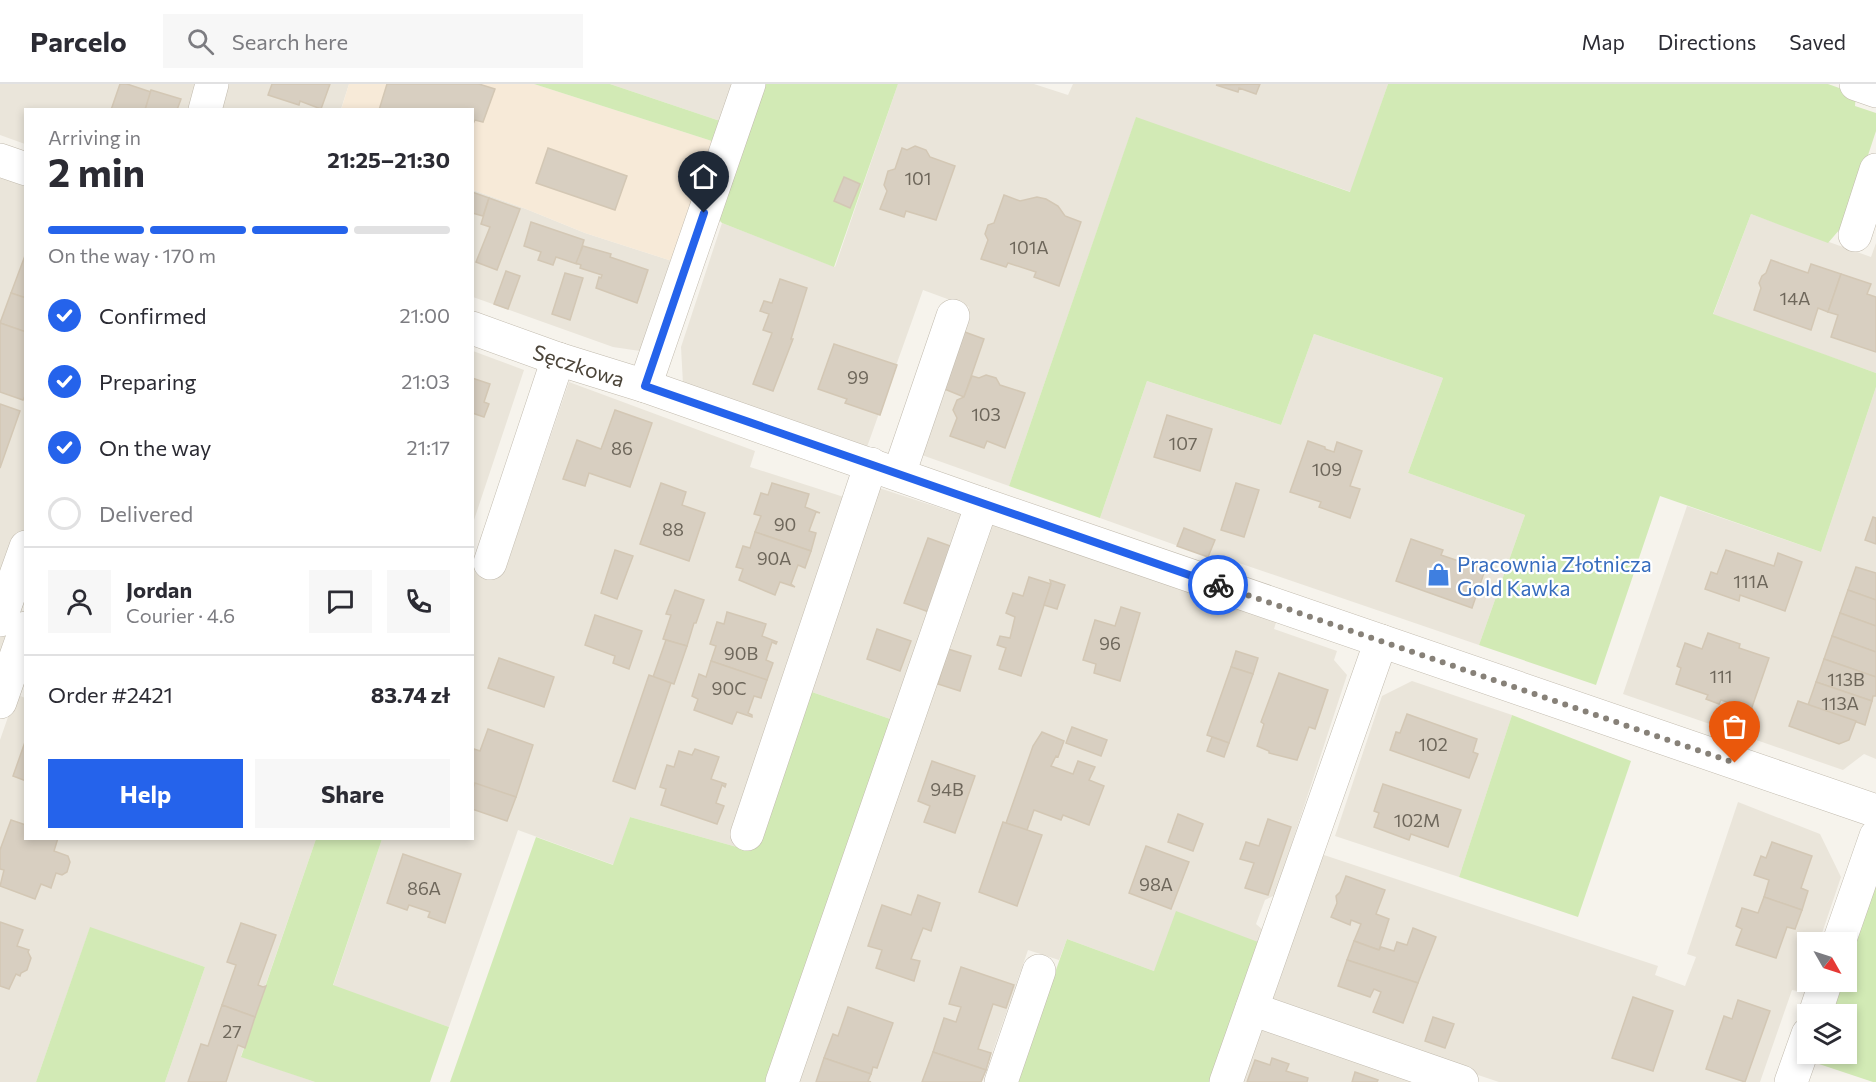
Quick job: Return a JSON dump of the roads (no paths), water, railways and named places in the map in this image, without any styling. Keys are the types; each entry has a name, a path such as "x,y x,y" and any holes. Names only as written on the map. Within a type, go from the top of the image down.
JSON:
{"street":[{"path":"206,108 212,84"},
{"path":"645,386 749,84"},
{"path":"1856,84 1876,91"},
{"path":"0,160 24,168"},
{"path":"1855,235 1876,170"},
{"path":"747,834 885,469 953,316"},
{"name":"Sęczkowa","path":"474,329 1876,811"},
{"path":"490,563 558,359"},
{"path":"782,1082 982,504"},
{"path":"0,620 24,553"},
{"path":"0,702 24,634"},
{"path":"1226,1082 1381,641"},
{"path":"1842,932 1876,836"},
{"path":"1001,1082 1039,971"},
{"path":"1252,1010 1462,1082"},
{"path":"1791,1082 1797,1064"}],"place":[{"name":"Pracownia Złotnicza Gold Kawka","path":"1439,575"}]}
